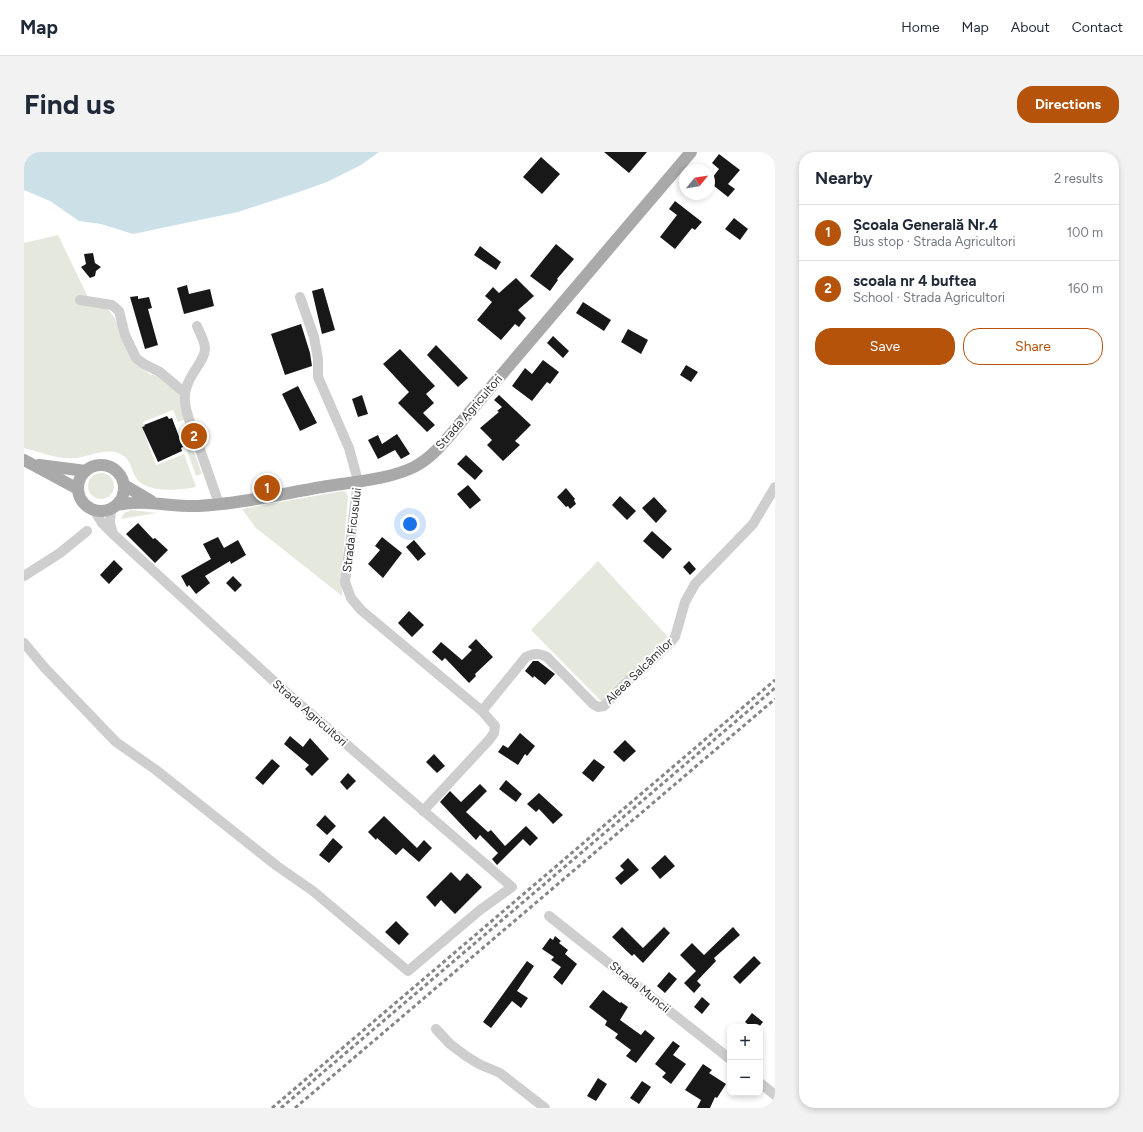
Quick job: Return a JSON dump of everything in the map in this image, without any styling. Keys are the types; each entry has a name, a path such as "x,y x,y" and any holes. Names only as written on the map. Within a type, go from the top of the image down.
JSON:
{"main road":[{"name":"Strada Agricultori","path":"114,507 129,502 176,506 220,504 358,481 408,470 433,453 691,152"},
{"path":"28,462 86,471"},
{"path":"28,462 78,489"},
{"path":"98,465 111,467 121,476 124,486 123,495 114,507 102,511 94,510 83,502 78,489 82,476 86,471 98,465"},
{"name":"Strada Agricultori","path":"124,486 154,503"}],"street":[{"name":"Strada Ficusului","path":"300,297 314,337 318,359 318,377 349,448 358,481 345,582 351,598 361,610 482,711"},
{"path":"80,300 112,305 119,311 125,335 136,358 160,372 185,393"},
{"path":"197,326 204,342 204,355 192,373 185,393 187,412 220,504"},
{"name":"Aleea Salcâmilor","path":"482,711 526,658 533,654 540,654 547,657 593,704 598,707 604,706 633,676 644,668 671,642 685,602 695,584 753,524 775,487"},
{"path":"113,534 109,518 114,507"},
{"name":"Strada Agricultori","path":"24,643 44,667 111,738 156,770 277,866 313,891 408,971 426,958 480,910 512,887 288,694 113,534 102,523 94,510"},
{"path":"24,576 60,553 87,531"},
{"path":"423,811 494,733 496,726 482,711"},
{"name":"Strada Muncii","path":"549,916 727,1058"},
{"path":"436,1029 450,1044 466,1056 479,1064 500,1073 545,1108"},
{"path":"763,1085 775,1095"}],"shaded area":[{"path":"24,152 379,152 361,165 327,182 296,193 238,212 133,234 101,224 79,221 50,201 24,190"},
{"path":"58,235 87,295 86,304 107,308 114,317 137,364 151,375 155,375 167,381 180,393 184,420 178,422 173,410 143,422 144,426 142,427 156,465 184,454 196,487 165,490 142,484 135,476 129,461 123,455 118,453 102,452 69,458 56,457 24,448 24,243"},
{"path":"186,430 202,474 196,476 180,431"},
{"path":"101,473 110,477 114,486 110,495 101,499 92,495 88,486 92,477"},
{"path":"342,491 346,492 348,496 342,569 342,596 256,528 242,509"},
{"path":"131,510 157,513 121,519 124,513"},
{"path":"598,561 668,637 602,702 531,630"}],"building":[{"path":"604,152 647,152 629,173"},
{"path":"719,154 740,170 728,184 735,189 728,197 715,187 715,174 719,169 712,163"},
{"path":"541,157 560,174 542,194 523,177"},
{"path":"675,201 702,222 695,230 692,228 675,249 660,237 677,215 669,209"},
{"path":"734,218 748,229 740,240 725,229"},
{"path":"556,244 574,259 557,279 558,280 550,291 530,276"},
{"path":"480,246 501,262 496,270 474,255"},
{"path":"93,253 95,263 101,267 96,271 95,276 90,278 81,267 86,264 84,254"},
{"path":"516,278 534,296 518,310 526,318 519,327 515,324 501,340 477,320 492,302 485,296 493,287 499,293"},
{"path":"187,285 189,294 210,289 214,306 184,314 177,288"},
{"path":"323,288 335,330 322,334 312,291"},
{"path":"138,296 138,299 149,297 152,308 148,309 158,345 145,349 130,297"},
{"path":"583,302 611,320 604,331 576,313"},
{"path":"301,324 310,353 312,366 285,375 271,334"},
{"path":"628,329 648,340 641,354 621,342"},
{"path":"553,336 569,351 563,358 547,343"},
{"path":"436,345 468,378 458,387 427,355"},
{"path":"400,349 435,386 426,394 434,403 423,413 435,425 427,432 398,403 409,392 383,364"},
{"path":"543,360 559,372 550,384 547,382 532,401 512,386 525,368 532,374"},
{"path":"686,365 698,372 691,382 680,375"},
{"path":"298,386 317,423 300,431 282,394"},
{"path":"362,395 368,414 358,417 352,399"},
{"path":"499,395 531,425 515,441 520,445 503,461 487,445 492,440 480,428 499,412 497,411 502,407 494,400"},
{"path":"167,416 169,419 172,418 183,447 181,448 182,451 158,462 142,427"},
{"path":"397,434 410,454 401,459 395,450 378,459 368,440 378,435 382,444"},
{"path":"466,455 483,471 475,480 457,464"},
{"path":"468,485 481,500 470,509 457,494"},
{"path":"566,488 575,499 576,504 570,509 568,506 566,507 557,497"},
{"path":"620,496 636,511 627,520 612,505"},
{"path":"654,497 667,511 656,523 642,508"},
{"path":"138,523 153,539 155,538 168,550 155,563 126,534"},
{"path":"652,531 672,549 663,559 643,541"},
{"path":"218,537 224,548 238,540 246,555 231,564 230,561 205,576 210,583 196,594 189,585 187,587 181,576 211,559 203,544"},
{"path":"382,537 402,553 383,578 368,564 380,550 375,546"},
{"path":"414,540 426,554 418,561 406,547"},
{"path":"114,560 123,569 109,584 100,575"},
{"path":"689,561 696,569 690,575 683,567"},
{"path":"233,576 242,585 235,592 226,583"},
{"path":"409,611 424,625 412,637 398,623"},
{"path":"476,639 493,657 475,674 476,676 469,683 445,658 442,661 432,652 441,642 462,660 472,650 468,647"},
{"path":"533,661 538,661 555,674 545,685 525,671"},
{"path":"520,733 535,746 527,756 525,754 518,765 498,752 503,745 508,748"},
{"path":"290,736 303,747 310,738 329,759 312,776 305,769 309,765 284,744"},
{"path":"625,740 636,751 624,762 613,752"},
{"path":"434,754 445,766 437,773 426,762"},
{"path":"272,759 280,766 263,785 255,778"},
{"path":"594,759 605,767 593,782 582,773"},
{"path":"348,773 356,781 347,790 340,782"},
{"path":"506,780 522,794 516,802 499,789"},
{"path":"480,784 487,791 466,812 488,832 491,830 505,846 526,826 538,838 530,846 523,839 497,865 492,859 498,853 480,835 476,840 440,802 450,791 461,802"},
{"path":"539,793 563,815 553,824 539,809 536,812 527,804"},
{"path":"325,815 336,826 327,835 316,825"},
{"path":"384,816 417,848 424,840 432,848 419,862 403,848 396,855 368,832"},
{"path":"333,838 343,847 329,863 319,855"},
{"path":"665,855 675,866 660,879 651,868"},
{"path":"628,858 639,870 621,885 615,878 624,870 620,866"},
{"path":"451,872 460,881 467,873 482,887 455,914 441,900 435,907 426,897"},
{"path":"396,921 409,934 399,945 385,932"},
{"path":"622,927 643,948 664,927 670,933 643,963 634,954 632,956 612,937"},
{"path":"733,927 740,935 714,958 716,961 697,981 701,985 694,993 684,983 696,971 680,955 692,943 704,955"},
{"path":"555,936 561,941 559,943 568,950 565,954 577,964 562,985 553,977 561,967 551,960 554,957 542,949 550,938 553,940"},
{"path":"754,956 761,963 740,984 733,977"},
{"path":"527,961 534,966 517,991 528,998 521,1008 512,1001 491,1028 483,1022"},
{"path":"669,972 677,979 665,993 657,986"},
{"path":"603,990 628,1007 620,1020 641,1035 645,1030 655,1038 636,1063 626,1056 631,1050 615,1038 618,1034 605,1025 607,1021 589,1007"},
{"path":"702,997 710,1004 702,1014 694,1007"},
{"path":"752,1013 763,1022 761,1024 747,1024 745,1022"},
{"path":"673,1041 680,1046 673,1055 686,1064 671,1084 662,1077 666,1073 655,1064"},
{"path":"703,1064 712,1070 709,1073 726,1084 717,1098 715,1097 710,1108 697,1108 701,1100 685,1090"},
{"path":"598,1078 607,1084 596,1101 587,1096"},
{"path":"642,1081 651,1087 639,1104 630,1098"}],"railway":[{"path":"272,1108 775,680"},
{"path":"281,1108 775,688"},
{"path":"295,1108 775,699"}],"place":[{"name":"scoala nr 4 buftea","path":"194,436"},
{"name":"Școala Generală Nr.4","path":"267,488"}]}
